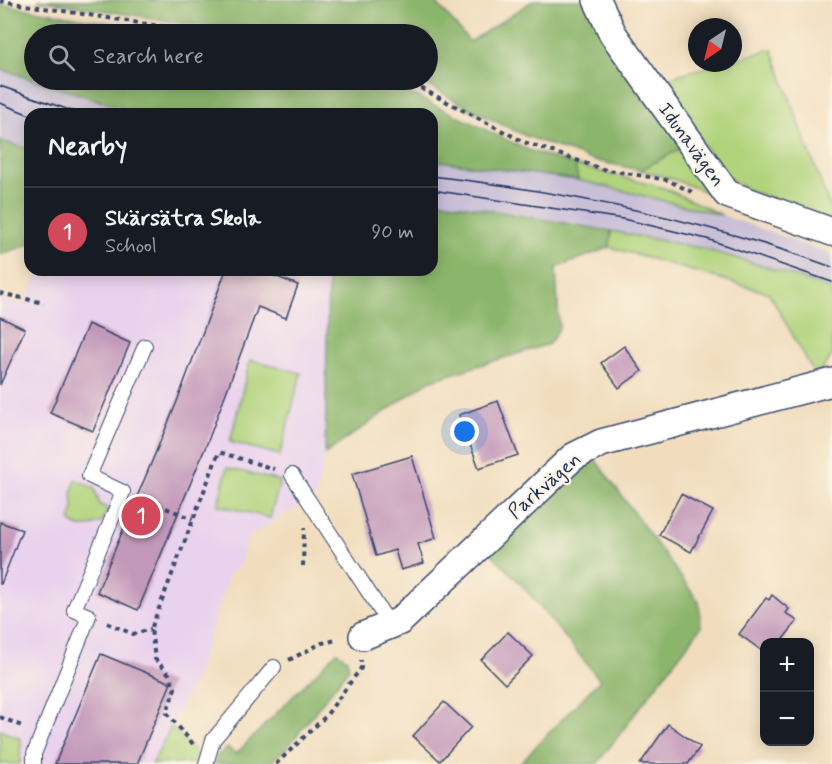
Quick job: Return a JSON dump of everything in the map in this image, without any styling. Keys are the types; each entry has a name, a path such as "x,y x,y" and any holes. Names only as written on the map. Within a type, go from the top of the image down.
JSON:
{"street":[{"name":"Idunavägen","path":"597,0 613,34 727,194 832,232"},
{"name":"Parkvägen","path":"363,636 400,621 573,457 601,443 832,382"}],"lane":[{"path":"34,764 34,754 89,616 74,610 123,492 89,476 145,346"},
{"path":"292,475 390,626"},
{"path":"206,764 213,740 274,667"}],"path":[{"path":"0,1 146,24"},
{"path":"424,90 524,142 602,169 667,180 695,194"},
{"path":"0,293 44,303"},
{"path":"192,743 167,713 175,688 169,674 155,659 151,629 219,452 292,475"},
{"path":"136,496 194,519"},
{"path":"303,566 304,523"},
{"path":"102,621 133,634 151,629"},
{"path":"274,667 322,643 363,636 361,668 325,717 276,764"},
{"path":"0,717 42,734"}],"shaded area":[{"path":"0,69 24,77 24,90 66,90 124,108 24,108 24,147 0,141"},
{"path":"438,161 578,180 722,215 832,254 832,290 770,268 700,248 521,214 438,201"},
{"path":"37,276 139,276 149,281 152,276 328,276 325,454 316,496 248,537 240,564 228,577 196,677 152,764 0,764 0,300 23,305"}],"green space":[{"path":"38,0 434,0 470,42 534,0 589,0 684,147 640,170 592,160 526,136 468,108 437,90 438,24 189,24"},
{"path":"0,4 115,24 24,24 24,77 0,69"},
{"path":"772,49 832,213 832,221 749,190 726,177 660,80 689,72 742,72 742,57"},
{"path":"65,90 403,90 528,150 575,165 578,180 438,161 438,108 119,107"},
{"path":"0,141 24,147 24,246 0,255"},
{"path":"684,147 700,182 711,194 673,179 640,170"},
{"path":"575,165 664,188 722,215 578,180"},
{"path":"438,201 611,231 610,247 556,268 559,328 549,344 429,381 325,454 328,276 438,276"},
{"path":"611,231 700,248 770,268 832,290 832,356 816,377 769,293 610,247"},
{"path":"250,360 301,373 280,455 230,442"},
{"path":"592,455 699,602 701,627 597,764 519,764 600,680 521,584 488,550"},
{"path":"227,468 280,481 270,518 218,505"},
{"path":"76,480 94,488 100,505 108,508 101,523 80,527 70,520 73,510 72,493"},
{"path":"337,652 347,659 349,668 287,748 268,764 215,764 217,756 228,748 236,754"},
{"path":"171,727 194,750 198,763 152,764"},
{"path":"0,730 21,739 20,764 0,764"}],"building":[{"path":"224,276 275,276 298,285 286,318 258,307 208,441 138,610 97,592 176,404"},
{"path":"0,317 25,329 0,385"},
{"path":"88,324 130,343 93,431 50,413"},
{"path":"624,346 642,371 619,388 601,363"},
{"path":"498,401 518,455 479,468 459,415"},
{"path":"412,456 436,538 418,544 424,563 401,570 395,550 376,556 352,474"},
{"path":"681,494 713,511 691,552 659,535"},
{"path":"0,522 22,530 1,584 0,584"},
{"path":"772,595 789,609 786,613 797,621 784,638 760,638 760,649 739,634 766,598 769,600"},
{"path":"508,632 533,656 505,684 481,660"},
{"path":"101,654 171,683 137,764 55,764"},
{"path":"444,702 471,727 440,761 413,736"},
{"path":"668,724 700,747 688,764 640,764"}],"tram line":[{"path":"0,86 64,108"},
{"path":"0,103 24,113"},
{"path":"438,177 534,190 684,221 832,267"},
{"path":"438,191 623,219 707,239 832,282"}],"place":[{"name":"Skärsätra Skola","path":"141,516"}]}
